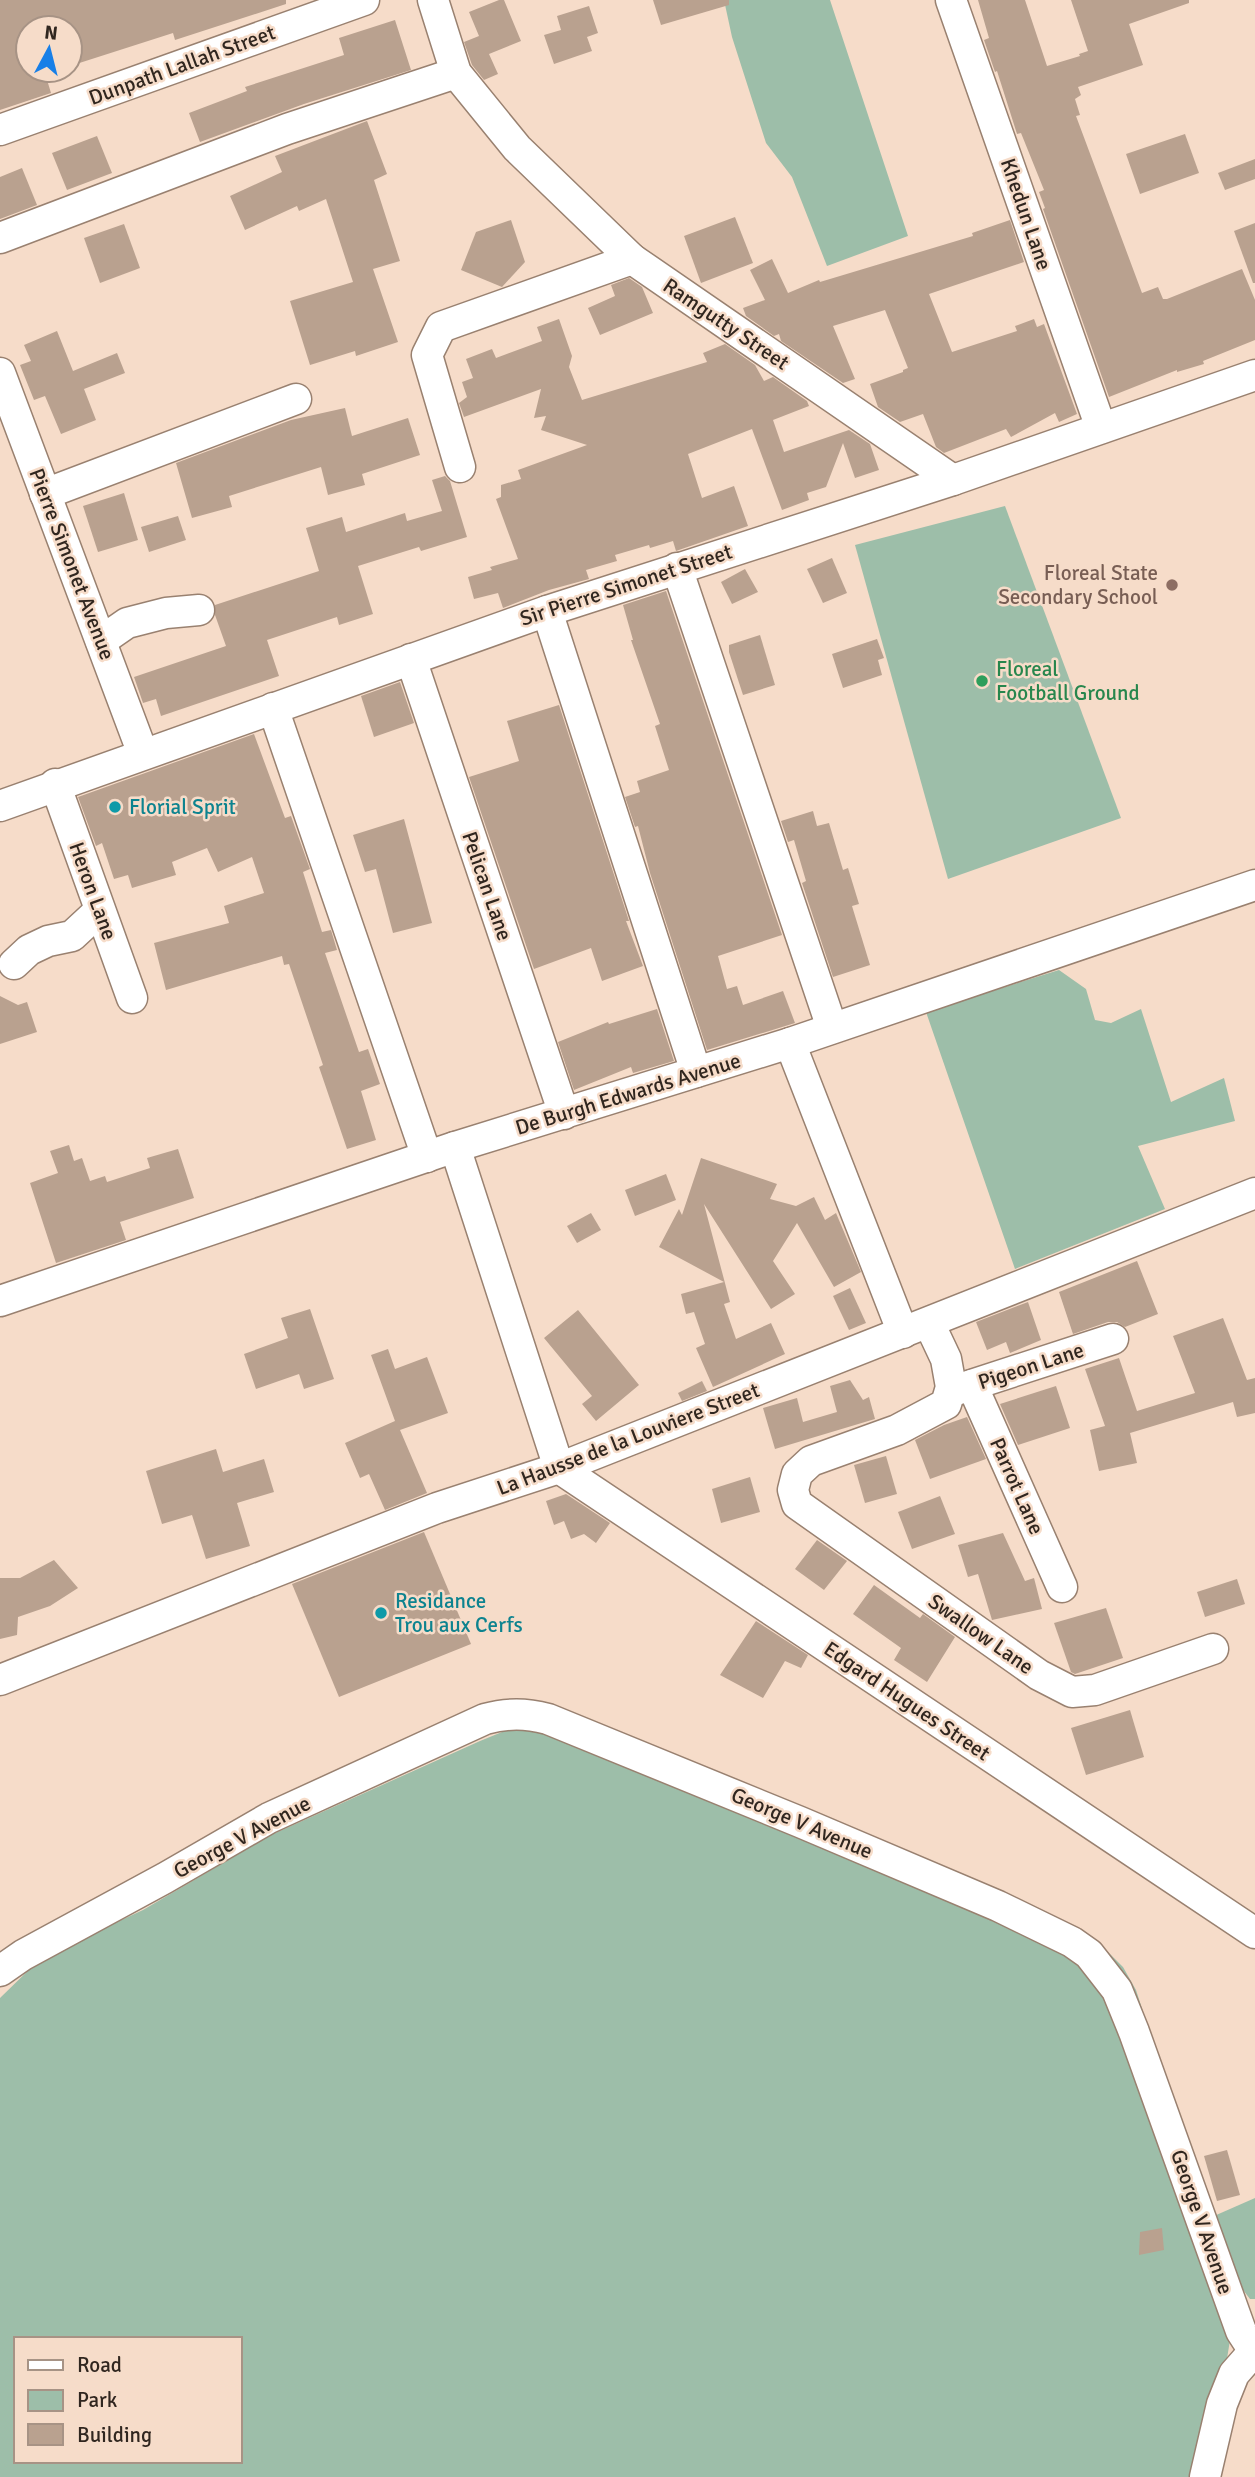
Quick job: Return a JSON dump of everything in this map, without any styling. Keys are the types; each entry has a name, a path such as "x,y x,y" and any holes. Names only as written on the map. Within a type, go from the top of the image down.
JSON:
{"street":[{"name":"Dunpath Lallah Street","path":"0,131 364,0"},
{"path":"0,237 287,129 456,73 433,0"},
{"name":"Khedun Lane","path":"951,0 1101,428"},
{"name":"Ramgutty Street","path":"456,73 517,148 632,260 953,480"},
{"path":"460,467 427,355 442,327 632,260"},
{"name":"Pierre Simonet Avenue","path":"0,373 143,754"},
{"name":"Sir Pierre Simonet Street","path":"0,806 55,784 547,611 953,480 1255,375"},
{"path":"45,494 296,400"},
{"path":"677,568 832,1028"},
{"path":"101,640 127,622 199,610"},
{"path":"547,611 696,1072"},
{"name":"Pelican Lane","path":"411,659 564,1114"},
{"path":"273,708 427,1157"},
{"name":"Heron Lane","path":"55,784 132,998"},
{"name":"De Burgh Edwards Avenue","path":"0,1301 455,1147 790,1043 1255,885"},
{"path":"14,964 29,950 48,941 72,936 99,911"},
{"name":"Parrot Lane","path":"790,1043 916,1328 946,1359 951,1387 1062,1587"},
{"path":"455,1147 559,1468"},
{"name":"La Hausse de la Louviere Street","path":"0,1680 437,1508 559,1468 1255,1193"},
{"name":"Pigeon Lane","path":"797,1474 811,1461 897,1430 956,1394 1113,1339"},
{"name":"Edgard Hugues Street","path":"559,1468 1255,1933"},
{"name":"Swallow Lane","path":"797,1474 793,1490 797,1504 1040,1675 1072,1692 1095,1690 1213,1649"},
{"name":"George V Avenue","path":"0,1972 23,1955 270,1818 485,1719 505,1714 527,1714 548,1719 788,1816 986,1901 1072,1942 1089,1954 1117,1990 1241,2331 1254,2351 1234,2374 1222,2404 1205,2477"}],"green space":[{"path":"724,0 830,0 908,236 827,266 792,177 766,143 732,37"},
{"name":"Floreal Football Ground","path":"1005,506 1121,818 948,879 855,545"},
{"path":"1059,970 1086,989 1095,1020 1111,1023 1141,1009 1171,1102 1224,1078 1235,1121 1138,1146 1165,1209 1015,1269 926,1012"},
{"path":"536,1718 1087,1937 1123,1967 1136,1990 1170,2095 1230,2340 1208,2477 0,2477 0,1998 39,1960 73,1937 102,1929 143,1910 271,1835"},
{"path":"1255,2198 1255,2299 1250,2299 1231,2274 1214,2216"}],"building":[{"path":"0,0 286,0 286,4 175,40 173,33 84,62 84,14 14,14 14,84 48,84 51,93 0,110"},
{"path":"504,0 521,41 489,54 498,74 484,80 472,65 464,42 479,36 469,12"},
{"path":"653,0 729,0 729,5 661,25"},
{"path":"978,0 1025,0 1047,66 1088,51 1071,0 1189,0 1189,3 1129,24 1143,65 1078,87 1081,95 1075,99 1080,115 1076,116 1142,293 1158,287 1163,299 1167,299 1242,269 1255,300 1255,340 1203,361 1204,364 1177,370 1109,397 1043,209 1045,208 1039,192 1044,190 1021,133 1017,134 984,40 989,38"},
{"path":"589,6 598,33 587,37 592,51 554,64 544,35 561,30 557,16"},
{"path":"395,20 411,70 304,104 200,142 189,113 247,91 245,87 344,55 339,38"},
{"path":"367,121 387,174 374,180 400,261 373,269 398,342 356,356 355,351 310,365 290,301 353,282 326,199 299,211 297,206 245,230 230,196 282,172 275,156"},
{"path":"1185,134 1199,173 1140,194 1126,154"},
{"path":"97,136 112,173 67,190 52,153"},
{"path":"1255,159 1255,179 1225,190 1218,173"},
{"path":"22,168 37,205 0,219 0,177"},
{"path":"735,217 753,263 701,283 684,236"},
{"path":"511,220 525,262 502,287 461,270 476,232"},
{"path":"1010,220 1024,262 929,294 952,352 1017,331 1015,326 1034,319 1037,327 1044,324 1077,414 1059,422 1055,413 1011,437 1006,429 944,453 936,447 923,414 900,422 878,407 870,384 908,368 885,310 833,326 855,379 843,383 781,341 779,334 774,336 746,316 743,308 765,300 750,270 772,259 788,293 819,280 820,282 973,236 972,233"},
{"path":"1255,223 1255,283 1253,283 1234,231"},
{"path":"124,224 140,268 100,283 84,238"},
{"path":"629,278 642,287 653,313 600,335 588,308 615,296 611,285"},
{"path":"559,319 572,356 569,367 582,400 707,362 703,353 725,344 755,365 764,381 773,377 807,401 809,406 773,420 784,452 849,430 870,444 879,470 855,478 843,443 826,487 807,493 809,500 782,510 752,429 688,454 702,498 734,486 748,526 676,551 673,541 615,555 617,561 586,570 589,579 549,590 503,608 498,593 474,599 468,577 518,559 496,499 501,497 501,485 521,479 518,470 587,445 541,430 546,416 534,418 541,389 464,417 459,403 467,397 462,382 473,378 466,359 492,349 496,358 542,341 537,327"},
{"path":"57,331 73,371 117,353 125,373 84,389 96,420 61,434 45,396 34,400 20,365 31,361 24,345"},
{"path":"345,408 352,436 408,418 420,455 362,474 365,485 328,495 321,467 229,496 232,507 192,518 176,463 291,420"},
{"path":"445,476 450,481 467,537 421,551 419,547 358,566 373,614 339,625 337,617 267,640 279,676 161,716 156,699 143,703 134,677 226,646 215,615 215,605 319,571 306,528 342,517 346,532 405,513 407,521 442,511 432,480"},
{"path":"124,493 138,540 98,552 83,506"},
{"path":"178,516 186,540 149,552 141,527"},
{"path":"832,558 847,593 823,603 807,569"},
{"path":"745,569 758,592 732,604 721,582"},
{"path":"666,591 782,935 718,956 727,989 737,986 743,1005 783,991 795,1023 707,1050 650,873 638,826 635,827 625,797 640,792 637,781 669,770 655,726 660,724 631,640 623,605"},
{"path":"760,635 775,685 743,695 729,645"},
{"path":"877,639 884,658 878,660 882,675 843,688 832,654"},
{"path":"400,682 414,723 374,737 361,696"},
{"path":"559,705 629,921 626,921 643,966 602,981 591,948 534,969 469,777 519,761 507,721"},
{"path":"254,734 285,818 291,816 310,869 303,872 322,932 331,930 337,950 325,953 359,1052 368,1049 380,1084 361,1091 376,1140 347,1149 319,1067 323,1065 289,964 284,965 282,956 166,990 154,943 229,923 224,906 264,893 252,857 218,872 207,848 172,862 176,875 132,888 128,875 114,879 102,843 96,846 78,797"},
{"path":"813,811 817,826 829,823 843,870 848,868 859,904 852,906 870,965 833,977 802,883 806,881 794,840 788,842 781,821"},
{"path":"404,819 432,923 393,933 376,869 365,872 353,835"},
{"path":"0,996 18,1005 27,1002 37,1032 0,1044"},
{"path":"657,1009 674,1061 633,1073 631,1067 574,1090 558,1042 608,1022 609,1024"},
{"path":"69,1145 74,1161 82,1158 90,1181 105,1176 107,1182 150,1168 147,1158 178,1149 194,1198 120,1222 126,1240 56,1263 30,1183 58,1173 50,1151"},
{"path":"701,1158 777,1184 770,1199 796,1206 814,1197 825,1220 836,1213 861,1272 834,1287 797,1223 773,1261 795,1294 771,1309 704,1204 730,1302 724,1304 736,1339 771,1323 785,1354 713,1387 696,1348 705,1344 694,1312 686,1314 681,1294 724,1282 659,1247 679,1209 682,1215"},
{"path":"666,1174 676,1200 635,1216 625,1190"},
{"path":"591,1213 601,1230 577,1243 567,1226"},
{"path":"1137,1261 1158,1314 1125,1327 1117,1322 1108,1322 1073,1334 1059,1292"},
{"path":"850,1288 866,1323 849,1330 833,1296"},
{"path":"1028,1302 1041,1340 1010,1353 1006,1342 987,1350 976,1322"},
{"path":"310,1309 334,1379 304,1389 299,1374 256,1389 244,1354 288,1338 281,1318"},
{"path":"578,1310 639,1385 596,1421 582,1404 592,1396 544,1338"},
{"path":"1223,1318 1247,1380 1255,1378 1255,1413 1237,1417 1233,1402 1130,1433 1137,1463 1099,1471 1090,1430 1105,1426 1085,1369 1119,1358 1137,1411 1195,1393 1173,1336"},
{"path":"388,1349 395,1369 427,1357 448,1413 400,1430 427,1493 385,1510 369,1474 360,1478 345,1443 395,1421 371,1355"},
{"path":"850,1380 863,1400 869,1397 875,1419 775,1449 763,1408 797,1398 803,1422 837,1412 830,1386"},
{"path":"702,1381 707,1391 682,1401 678,1393"},
{"path":"1056,1386 1070,1428 1018,1445 1000,1404"},
{"path":"967,1417 986,1459 930,1479 915,1440"},
{"path":"216,1449 223,1472 264,1459 274,1492 237,1503 250,1546 206,1559 192,1515 162,1524 146,1471"},
{"path":"886,1456 897,1494 865,1503 854,1465"},
{"path":"750,1477 760,1512 721,1523 712,1489"},
{"path":"566,1494 610,1523 596,1543 584,1534 571,1539 564,1521 554,1525 546,1501"},
{"path":"940,1496 955,1534 912,1549 898,1512"},
{"name":"Residance Trou aux Cerfs","path":"424,1532 471,1644 339,1697 292,1584"},
{"path":"1003,1533 1025,1581 1034,1578 1042,1609 992,1620 978,1574 968,1577 958,1545"},
{"path":"817,1540 847,1561 824,1590 795,1569"},
{"path":"54,1560 78,1588 50,1606 18,1617 17,1635 0,1639 0,1578 20,1578"},
{"path":"1237,1579 1245,1604 1205,1617 1197,1592"},
{"path":"874,1585 920,1618 923,1614 955,1637 927,1682 894,1660 901,1648 853,1614"},
{"path":"1106,1608 1123,1658 1075,1674 1071,1672 1054,1623"},
{"path":"756,1621 808,1655 801,1668 785,1661 763,1698 720,1675"},
{"path":"1130,1710 1144,1757 1086,1775 1071,1728"},
{"path":"1227,2150 1240,2195 1217,2201 1204,2156"},
{"path":"1162,2228 1164,2250 1139,2255 1140,2232"}],"place":[{"name":"Floreal State Secondary School","path":"1172,585"},
{"name":"Floreal Football Ground","path":"982,681"},
{"name":"Florial Sprit","path":"115,807"},
{"name":"Residance Trou aux Cerfs","path":"381,1613"}]}
